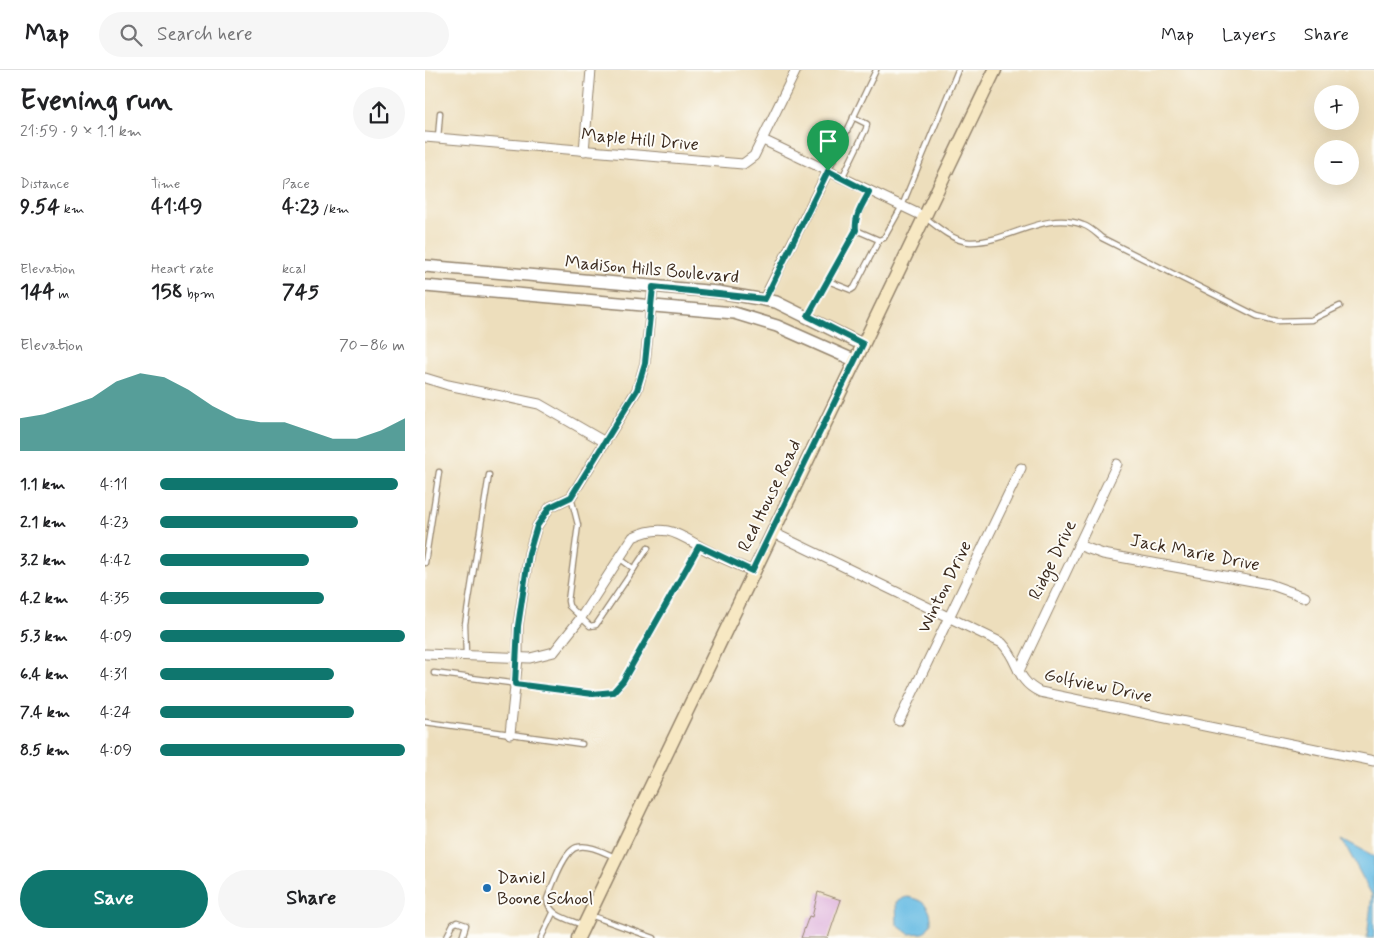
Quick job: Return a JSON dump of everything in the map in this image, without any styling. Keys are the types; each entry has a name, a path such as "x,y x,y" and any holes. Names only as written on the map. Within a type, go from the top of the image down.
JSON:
{"main road":[{"name":"Red House Road","path":"578,938 752,571 856,361 995,70"}],"street":[{"path":"585,151 591,70"},
{"name":"Maple Hill Drive","path":"425,138 743,164 754,156 796,70"},
{"path":"763,140 925,218"},
{"path":"765,299 828,171"},
{"name":"Madison Hills Boulevard","path":"425,266 652,296 715,311 755,318 856,361"},
{"name":"Madison Hills Boulevard","path":"425,286 765,299 808,316 863,344"},
{"path":"510,734 518,658 518,626 529,553 537,526 550,507 571,497 641,381 645,363 652,296"},
{"path":"425,378 448,385 539,404 605,442"},
{"name":"Ridge Drive","path":"1019,671 1117,464"},
{"name":"Winton Drive","path":"899,721 1021,468"},
{"path":"425,654 530,658 553,652 580,619 633,536 646,530 668,530 752,571"},
{"name":"Golfview Drive","path":"771,532 1002,643 1014,657 1024,682 1031,688 1045,694 1374,760"},
{"name":"Jack Marie Drive","path":"1078,545 1103,554 1269,584 1305,597"}],"lane":[{"path":"828,171 876,70"},
{"path":"828,281 851,290 854,288 879,240 884,238 902,206 958,70"},
{"path":"438,138 440,113"},
{"path":"842,178 867,129 864,121 853,117"},
{"path":"808,316 856,230 855,223 858,213 869,192"},
{"path":"925,218 941,230 969,242 1006,236 1028,226 1057,221 1084,225 1102,238 1229,303 1257,316 1277,321 1311,320 1340,306"},
{"path":"856,230 879,240"},
{"path":"425,563 439,472"},
{"path":"466,657 465,624 489,475"},
{"path":"571,497 578,525 568,601 569,606 580,619 590,626 596,625 648,548"},
{"path":"434,674 593,694 613,692 623,681 699,546"},
{"path":"618,557 634,569"},
{"path":"425,722 582,744"},
{"path":"617,857 588,847 578,846 571,849 547,899 548,907 553,913 654,938"},
{"path":"541,938 553,913"},
{"path":"446,938 453,924 457,922 465,925 462,938"}],"water":[{"path":"1342,839 1374,856 1374,938 1367,938 1372,895"},
{"path":"906,897 925,904 930,912 931,924 924,933 909,934 897,925 896,902"}],"building":[{"path":"818,892 841,900 828,938 801,938 809,916 812,917"}],"place":[{"name":"Daniel Boone School","path":"487,888"}],"route":[{"path":"828,171 869,192 858,213 855,223 856,230 808,316 863,344 837,401 752,571 699,546 623,681 613,692 593,694 515,684 518,658 518,626 529,553 537,526 550,507 571,497 637,390 641,381 648,344 653,287 718,292 765,299 793,246 828,171"}]}
